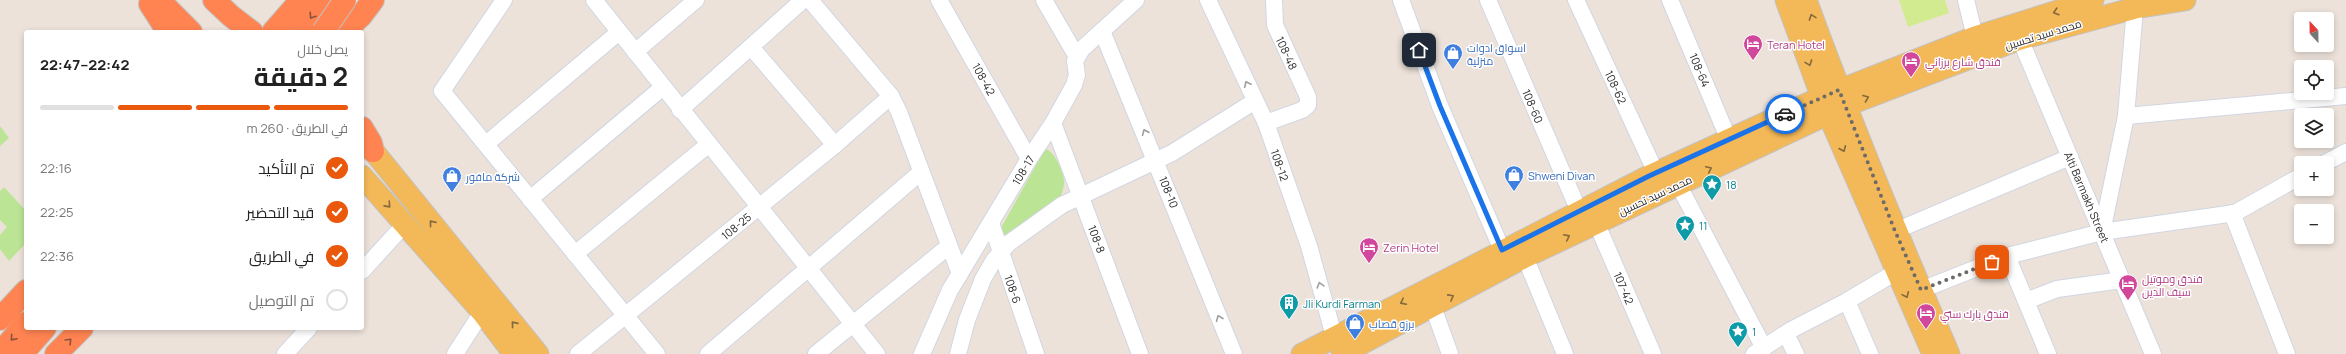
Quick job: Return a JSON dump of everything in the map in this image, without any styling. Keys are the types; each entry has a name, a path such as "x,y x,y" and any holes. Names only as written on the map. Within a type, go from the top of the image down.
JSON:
{"highway":[{"path":"147,0 184,30"},
{"path":"159,0 184,30"},
{"path":"214,0 241,27"},
{"path":"302,30 323,0"},
{"path":"334,0 352,7 363,6 373,0"},
{"path":"324,30 345,0"},
{"path":"346,30 361,16 373,0"},
{"path":"353,30 373,0"},
{"path":"275,30 299,2"},
{"path":"290,30 299,2"},
{"path":"364,131 371,143 368,144"},
{"path":"2,311 24,293"},
{"path":"0,353 24,325"},
{"path":"22,354 43,330"},
{"path":"56,354 80,330"}],"main road":[{"path":"1786,0 1895,231 1949,354"},
{"path":"1806,0 1833,102 1896,272 1933,354"},
{"path":"1302,354 1338,345 1502,250 1588,217 1656,174 1729,140 1833,102 1974,37 2093,0"},
{"name":"محمد سید تحسین","path":"1338,345 1433,307 1525,257 1588,217 1678,184 1833,102 2020,39 2134,8 2185,0"},
{"path":"368,144 538,354"},
{"path":"364,178 482,312 514,354"}],"street":[{"path":"504,0 442,91 656,354"},
{"path":"594,0 680,110 709,144 877,354"},
{"path":"635,52 696,0"},
{"path":"680,110 803,0"},
{"path":"810,0 891,96 899,112 920,172 960,274"},
{"name":"108-42","path":"940,0 1029,158"},
{"path":"1044,0 1077,57 1102,31 1136,0"},
{"name":"108-12","path":"1208,0 1266,123 1309,246 1338,345"},
{"name":"108-48","path":"1266,123 1302,110 1308,105 1308,97 1274,25 1274,0"},
{"name":"108-60","path":"1488,0 1588,217"},
{"name":"108-62","path":"1576,0 1656,174"},
{"name":"108-64","path":"1670,0 1729,140"},
{"path":"1966,0 1974,37"},
{"path":"1403,2 1440,106 1502,250"},
{"path":"2102,232 2126,116 2134,8"},
{"name":"108-10","path":"1102,31 1157,160 1234,354"},
{"path":"486,144 619,32"},
{"name":"Alti Barmakh Street","path":"2020,39 2122,280 2150,353"},
{"path":"751,46 835,145"},
{"name":"108-17","path":"922,354 941,307 1029,158 1053,123 1076,80 1077,57"},
{"path":"530,199 663,87"},
{"name":"108-25","path":"578,354 835,145 891,96"},
{"path":"2126,116 2346,96"},
{"path":"958,354 963,334 983,279 1000,252 1053,211 1186,145 1255,101"},
{"name":"108-8","path":"1053,123 1140,354"},
{"path":"574,254 709,144"},
{"path":"2334,159 2346,154"},
{"path":"1895,231 2070,157"},
{"path":"708,354 920,172"},
{"path":"1921,290 2007,256 2102,232 2232,213 2294,180"},
{"path":"1678,184 1759,351 1786,334 1847,301 1896,272"},
{"path":"2232,213 2287,354"},
{"name":"107-42","path":"1588,217 1653,354"},
{"name":"108-6","path":"991,223 1036,354"},
{"path":"364,269 405,224"},
{"path":"816,354 948,246"},
{"path":"2007,256 2048,354"},
{"path":"1525,257 1565,354"},
{"path":"2026,301 2057,289 2122,280"},
{"path":"1847,301 1870,354"},
{"path":"1433,307 1450,354"},
{"path":"455,354 482,312"},
{"path":"285,354 307,330"},
{"path":"1786,334 1796,354"}],"green space":[{"path":"1899,0 1945,0 1949,13 1908,27"},
{"path":"0,126 9,138 0,146"},
{"path":"1045,149 1055,158 1064,178 1063,190 1060,198 1008,236 1003,234 1001,228"},
{"path":"4,187 24,209 24,245 9,261 0,249 0,235 7,227 0,220 0,191"}],"way so far":[{"path":"1785,114 1839,90 1895,231 1921,290 1992,262"}],"place":[{"name":"Teran Hotel","path":"1753,61"},
{"name":"اسواق ادوات منزلية","path":"1453,70"},
{"name":"فندق شارع برزاني","path":"1911,78"},
{"name":"Shweni Divan","path":"1514,192"},
{"name":"شركة مافور","path":"452,193"},
{"name":"18","path":"1712,201"},
{"name":"11","path":"1685,242"},
{"name":"Zerin Hotel","path":"1369,264"},
{"name":"فندق وموتيل سيف الدين","path":"2128,301"},
{"name":"Jli Kurdi Farman","path":"1289,320"},
{"name":"فندق بارك ستي","path":"1926,330"},
{"name":"برزو قصاب","path":"1355,340"},
{"name":"1","path":"1738,348"}],"route":[{"path":"1419,50 1440,106 1502,250 1649,176 1785,114"}]}
